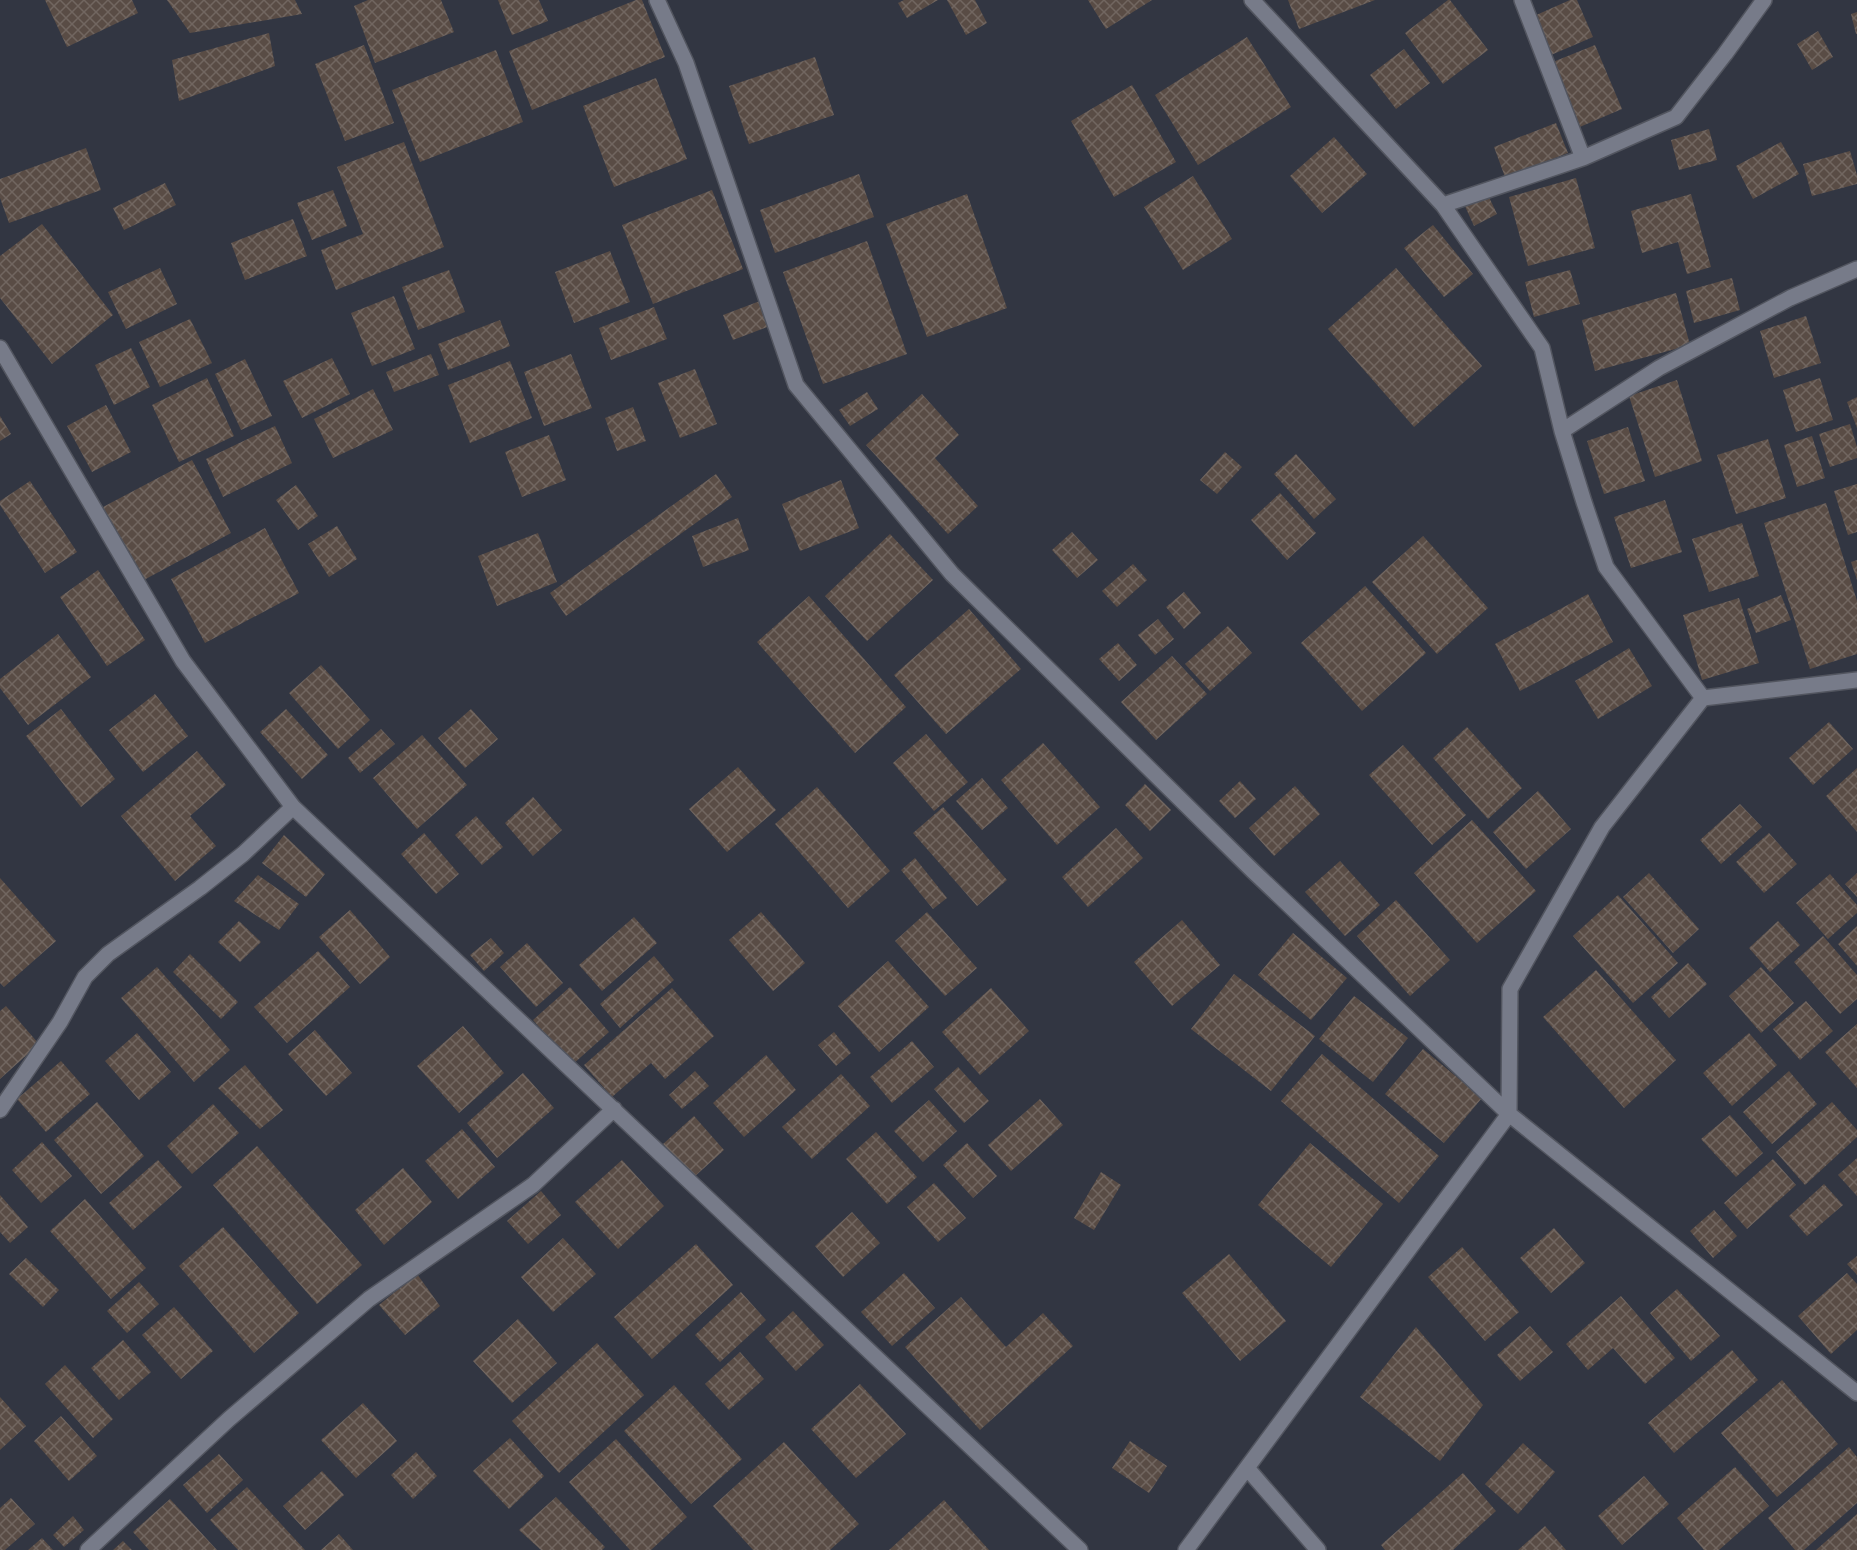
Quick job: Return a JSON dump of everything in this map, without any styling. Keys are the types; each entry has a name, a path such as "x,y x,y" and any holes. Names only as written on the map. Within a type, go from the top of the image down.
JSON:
{"street":[{"path":"657,0 686,63 796,385 952,574 1253,871 1509,1114 1857,1393"},
{"path":"1252,0 1443,205 1542,348 1562,430 1606,567 1703,698"},
{"path":"1522,0 1583,158"},
{"path":"1443,205 1583,158 1676,117 1764,0"},
{"path":"1562,430 1659,368 1790,298 1857,269"},
{"path":"0,348 183,661 293,807 1080,1550"},
{"path":"1186,1550 1509,1114 1510,989 1602,826 1703,698 1857,680"},
{"path":"0,1110 93,969 108,954 243,854 293,807"},
{"path":"88,1550 229,1419 369,1299 533,1185 614,1109"},
{"path":"1247,1468 1318,1550"}],"building":[{"path":"45,0 132,0 138,13 67,47"},
{"path":"167,0 295,0 302,14 190,33"},
{"path":"368,0 441,0 454,32 375,63 354,6"},
{"path":"498,0 539,0 548,21 512,35"},
{"path":"636,0 642,0 665,57 532,110 509,51"},
{"path":"904,0 938,0 907,18 898,3"},
{"path":"947,0 975,0 987,23 966,35"},
{"path":"1088,0 1152,0 1106,29"},
{"path":"1288,0 1375,0 1299,29"},
{"path":"1448,0 1488,50 1443,84 1405,33"},
{"path":"1570,0 1577,0 1593,37 1551,55 1534,16"},
{"path":"1857,12 1857,34 1856,34 1851,14"},
{"path":"1818,31 1833,57 1812,70 1797,44"},
{"path":"269,33 275,66 179,101 172,60"},
{"path":"1247,37 1291,107 1198,165 1155,95"},
{"path":"364,45 394,123 345,141 315,64"},
{"path":"1595,45 1622,109 1575,129 1548,64"},
{"path":"1404,49 1430,83 1396,109 1370,75"},
{"path":"496,50 523,122 420,162 392,90"},
{"path":"815,57 834,115 749,144 729,86"},
{"path":"656,78 687,159 614,187 583,106"},
{"path":"1132,85 1176,162 1114,197 1071,121"},
{"path":"1556,123 1568,153 1505,177 1494,147"},
{"path":"1709,129 1717,160 1679,170 1671,140"},
{"path":"1334,137 1367,174 1322,213 1290,176"},
{"path":"404,142 444,247 336,290 321,250 363,234 337,167"},
{"path":"1781,142 1799,174 1753,199 1736,166"},
{"path":"86,148 101,190 9,223 0,198 0,179"},
{"path":"1850,151 1857,175 1857,184 1812,196 1803,164"},
{"path":"859,174 874,217 775,253 760,210"},
{"path":"1193,176 1232,239 1183,270 1144,207"},
{"path":"1576,178 1595,248 1528,266 1509,197"},
{"path":"165,183 176,205 124,230 113,208"},
{"path":"333,190 347,226 312,240 297,203"},
{"path":"712,190 743,269 653,304 622,225"},
{"path":"1487,193 1497,214 1474,226 1464,204"},
{"path":"967,194 1007,308 927,337 886,224"},
{"path":"1691,194 1711,267 1687,274 1678,242 1642,253 1631,211"},
{"path":"293,219 307,256 245,280 231,243"},
{"path":"42,224 113,315 52,364 0,298 0,256"},
{"path":"1433,225 1473,274 1444,297 1404,248"},
{"path":"867,241 907,354 823,384 783,272"},
{"path":"610,251 630,302 574,323 555,272"},
{"path":"160,268 177,304 126,329 108,292"},
{"path":"1396,268 1482,366 1414,427 1328,329"},
{"path":"449,270 465,312 418,330 402,287"},
{"path":"1570,270 1580,304 1534,317 1525,282"},
{"path":"1732,278 1740,310 1694,323 1686,291"},
{"path":"1676,293 1690,345 1595,371 1582,320"},
{"path":"394,296 415,349 372,366 351,313"},
{"path":"760,301 770,326 733,340 723,315"},
{"path":"654,307 667,339 611,360 599,328"},
{"path":"1806,316 1821,363 1774,378 1760,331"},
{"path":"190,319 212,363 160,387 139,342"},
{"path":"500,320 510,346 448,370 438,344"},
{"path":"131,348 150,387 114,405 95,365"},
{"path":"431,354 439,375 394,392 386,372"},
{"path":"571,354 592,408 544,426 524,372"},
{"path":"332,358 350,394 302,418 283,381"},
{"path":"245,359 272,416 241,430 215,374"},
{"path":"510,361 532,418 470,443 448,385"},
{"path":"695,369 717,424 680,438 658,383"},
{"path":"207,378 234,436 179,462 152,405"},
{"path":"1820,378 1833,420 1796,432 1783,390"},
{"path":"1677,380 1702,461 1655,477 1629,396"},
{"path":"373,389 393,430 333,458 314,419"},
{"path":"867,392 878,409 850,426 839,410"},
{"path":"922,394 959,435 935,458 978,506 948,534 866,445"},
{"path":"1857,397 1857,428 1847,402"},
{"path":"106,405 131,452 92,472 67,426"},
{"path":"633,407 646,441 617,451 605,418"},
{"path":"0,416 11,434 0,441"},
{"path":"1850,424 1857,447 1857,458 1830,467 1819,434"},
{"path":"275,426 292,463 223,497 206,459"},
{"path":"1628,427 1645,481 1604,494 1587,441"},
{"path":"549,435 566,480 522,497 505,452"},
{"path":"1812,436 1825,478 1797,487 1784,445"},
{"path":"1768,439 1786,498 1736,514 1717,455"},
{"path":"1225,452 1242,467 1217,494 1200,480"},
{"path":"1296,454 1336,499 1314,519 1274,474"},
{"path":"192,460 231,533 142,581 103,507"},
{"path":"716,474 732,497 566,616 550,593"},
{"path":"841,480 859,528 800,551 782,504"},
{"path":"30,481 77,552 45,573 0,505 0,501"},
{"path":"1857,484 1857,532 1848,535 1834,491"},
{"path":"296,485 318,516 298,530 276,500"},
{"path":"1280,493 1316,533 1287,560 1251,520"},
{"path":"1665,500 1682,552 1631,568 1614,517"},
{"path":"1826,503 1857,601 1857,654 1810,669 1764,523"},
{"path":"738,518 749,550 703,567 692,536"},
{"path":"1742,523 1759,576 1709,592 1692,539"},
{"path":"337,526 357,559 329,577 308,544"},
{"path":"265,528 299,593 205,643 171,579"},
{"path":"1072,532 1098,560 1077,578 1052,550"},
{"path":"538,533 557,582 497,606 478,556"},
{"path":"890,534 933,580 867,641 825,596"},
{"path":"1423,536 1488,608 1437,654 1372,582"},
{"path":"1857,560 1857,580 1851,562"},
{"path":"1133,564 1147,580 1117,607 1102,591"},
{"path":"98,570 145,640 107,666 60,597"},
{"path":"1365,586 1426,653 1362,711 1301,643"},
{"path":"1184,592 1201,613 1184,629 1166,607"},
{"path":"1588,594 1613,642 1520,691 1495,644"},
{"path":"1781,595 1791,620 1756,633 1747,609"},
{"path":"809,596 906,707 855,753 757,642"},
{"path":"1739,598 1759,663 1702,680 1683,615"},
{"path":"969,609 1021,669 946,734 894,675"},
{"path":"1158,619 1174,639 1155,655 1138,635"},
{"path":"1228,626 1252,653 1210,691 1185,664"},
{"path":"58,634 91,677 28,725 0,688 0,679"},
{"path":"1118,643 1137,665 1119,681 1099,659"},
{"path":"1629,648 1652,686 1598,719 1575,681"},
{"path":"1172,656 1207,694 1156,740 1121,702"},
{"path":"321,665 370,720 338,749 289,693"},
{"path":"155,694 188,736 143,772 109,730"},
{"path":"61,709 115,779 81,807 26,736"},
{"path":"286,709 328,755 302,779 260,732"},
{"path":"471,709 498,739 465,768 438,738"},
{"path":"1829,722 1853,749 1813,785 1789,758"},
{"path":"1467,727 1522,788 1488,819 1433,758"},
{"path":"381,729 395,744 360,773 348,758"},
{"path":"926,734 968,782 934,811 893,763"},
{"path":"422,735 467,785 417,829 373,778"},
{"path":"1043,743 1100,807 1057,845 1001,780"},
{"path":"1403,745 1466,815 1432,845 1369,775"},
{"path":"197,751 226,785 190,816 216,846 175,881 121,816"},
{"path":"738,767 776,810 727,852 689,809"},
{"path":"1857,768 1857,832 1826,796"},
{"path":"982,778 1008,808 982,830 956,801"},
{"path":"1240,781 1256,799 1235,818 1219,801"},
{"path":"1145,784 1171,810 1150,831 1125,805"},
{"path":"1295,786 1320,814 1274,856 1249,828"},
{"path":"817,787 890,871 848,908 775,824"},
{"path":"1538,791 1571,829 1526,869 1493,832"},
{"path":"533,797 562,830 533,856 505,823"},
{"path":"1740,804 1762,827 1721,864 1700,840"},
{"path":"943,807 1007,880 977,906 913,833"},
{"path":"476,816 503,847 482,865 455,835"},
{"path":"1472,820 1536,891 1477,943 1414,873"},
{"path":"1116,828 1143,858 1088,907 1062,877"},
{"path":"424,833 459,874 436,894 401,854"},
{"path":"1769,833 1797,864 1764,893 1736,862"},
{"path":"284,835 325,874 306,897 262,863"},
{"path":"915,858 947,898 933,909 901,870"},
{"path":"1340,861 1380,905 1345,936 1305,892"},
{"path":"1649,873 1699,929 1673,953 1623,897"},
{"path":"1857,873 1857,897 1845,884"},
{"path":"1830,874 1857,905 1857,913 1828,939 1796,903"},
{"path":"258,875 299,904 279,930 234,901"},
{"path":"0,878 56,941 4,987 0,983"},
{"path":"1618,895 1678,963 1633,1003 1573,936"},
{"path":"1396,900 1450,960 1410,996 1357,936"},
{"path":"350,910 390,957 360,984 319,937"},
{"path":"761,912 805,963 773,991 729,940"},
{"path":"927,912 977,968 945,996 895,941"},
{"path":"634,917 657,943 602,991 579,965"},
{"path":"1182,920 1220,965 1172,1006 1134,962"},
{"path":"239,921 261,942 240,962 218,942"},
{"path":"1778,921 1800,945 1770,972 1749,948"},
{"path":"1857,926 1857,966 1838,944"},
{"path":"1293,933 1347,978 1311,1020 1258,975"},
{"path":"1823,936 1857,975 1857,999 1840,1014 1794,962"},
{"path":"491,938 504,953 484,971 470,955"},
{"path":"527,943 563,983 536,1007 500,967"},
{"path":"318,951 350,987 287,1043 254,1007"},
{"path":"190,954 238,1002 221,1019 173,972"},
{"path":"654,956 674,980 620,1028 600,1004"},
{"path":"888,961 929,1007 879,1052 838,1006"},
{"path":"1688,963 1707,984 1669,1018 1651,997"},
{"path":"157,967 230,1050 194,1082 121,998"},
{"path":"1761,967 1794,1003 1761,1033 1729,996"},
{"path":"1596,970 1676,1060 1624,1108 1543,1017"},
{"path":"1234,974 1315,1036 1271,1091 1191,1029"},
{"path":"570,987 609,1032 572,1065 533,1020"},
{"path":"672,988 714,1036 665,1079 651,1063 612,1097 584,1065"},
{"path":"991,988 1029,1031 980,1075 942,1032"},
{"path":"1354,996 1408,1038 1373,1082 1319,1039"},
{"path":"1806,1001 1833,1031 1800,1060 1773,1029"},
{"path":"6,1006 39,1044 0,1079 0,1011"},
{"path":"1857,1024 1857,1088 1825,1052"},
{"path":"463,1026 504,1073 459,1113 417,1066"},
{"path":"315,1030 352,1073 326,1096 288,1054"},
{"path":"834,1032 851,1053 836,1066 818,1045"},
{"path":"137,1033 171,1072 139,1100 105,1061"},
{"path":"1749,1033 1777,1065 1732,1106 1703,1073"},
{"path":"912,1041 934,1067 892,1103 870,1077"},
{"path":"1423,1049 1482,1098 1444,1143 1385,1094"},
{"path":"1322,1054 1439,1156 1399,1203 1281,1101"},
{"path":"766,1055 796,1090 744,1137 713,1103"},
{"path":"61,1061 90,1094 46,1132 17,1099"},
{"path":"245,1065 283,1110 260,1129 218,1088"},
{"path":"958,1067 989,1101 964,1123 934,1089"},
{"path":"695,1071 709,1086 682,1109 669,1095"},
{"path":"1789,1071 1817,1104 1772,1144 1743,1112"},
{"path":"523,1073 554,1108 497,1158 467,1123"},
{"path":"841,1074 870,1106 812,1159 782,1127"},
{"path":"1040,1099 1063,1125 1011,1171 988,1145"},
{"path":"929,1100 957,1131 923,1162 894,1131"},
{"path":"97,1102 144,1156 101,1194 54,1140"},
{"path":"1832,1102 1857,1130 1857,1137 1805,1185 1776,1152"},
{"path":"213,1104 239,1133 192,1174 167,1146"},
{"path":"1730,1115 1763,1153 1736,1177 1701,1139"},
{"path":"694,1116 724,1150 693,1178 663,1144"},
{"path":"462,1129 495,1167 458,1199 425,1161"},
{"path":"876,1132 917,1177 887,1204 846,1159"},
{"path":"42,1142 72,1176 41,1203 12,1170"},
{"path":"967,1143 997,1176 973,1198 943,1165"},
{"path":"1310,1143 1383,1204 1331,1267 1258,1205"},
{"path":"257,1146 362,1265 317,1304 213,1185"},
{"path":"1857,1158 1857,1196 1838,1175"},
{"path":"1773,1159 1796,1185 1747,1229 1724,1203"},
{"path":"158,1160 182,1187 133,1230 109,1203"},
{"path":"622,1160 664,1206 618,1249 575,1202"},
{"path":"403,1168 432,1202 384,1245 355,1210"},
{"path":"1101,1172 1121,1185 1094,1230 1074,1218"},
{"path":"934,1183 966,1218 938,1242 907,1207"},
{"path":"1824,1184 1843,1205 1807,1236 1789,1216"},
{"path":"541,1191 561,1215 528,1244 507,1221"},
{"path":"0,1195 28,1227 10,1243 0,1232"},
{"path":"85,1199 146,1268 111,1299 50,1231"},
{"path":"1714,1210 1737,1236 1713,1258 1690,1231"},
{"path":"852,1212 880,1243 843,1277 815,1246"},
{"path":"223,1227 299,1313 254,1353 179,1266"},
{"path":"1554,1228 1585,1263 1551,1293 1520,1258"},
{"path":"563,1238 596,1274 553,1312 521,1277"},
{"path":"696,1244 733,1285 652,1359 614,1317"},
{"path":"1462,1247 1519,1312 1485,1341 1428,1277"},
{"path":"1229,1254 1286,1321 1240,1361 1182,1293"},
{"path":"1857,1256 1857,1275 1847,1264"},
{"path":"26,1258 59,1290 43,1307 9,1274"},
{"path":"904,1273 935,1308 892,1346 861,1312"},
{"path":"1847,1273 1857,1284 1857,1330 1831,1354 1798,1316"},
{"path":"417,1274 440,1306 405,1335 379,1305"},
{"path":"139,1282 159,1304 127,1333 107,1311"},
{"path":"1677,1289 1720,1336 1691,1361 1650,1313"},
{"path":"741,1292 766,1320 720,1362 695,1335"},
{"path":"1621,1296 1675,1358 1645,1384 1613,1348 1588,1370 1566,1344"},
{"path":"961,1297 1006,1347 1043,1313 1073,1346 980,1430 905,1347"},
{"path":"174,1307 213,1351 181,1379 142,1335"},
{"path":"793,1311 824,1345 796,1371 765,1337"},
{"path":"518,1319 557,1363 512,1403 473,1361"},
{"path":"1530,1326 1553,1352 1520,1381 1497,1355"},
{"path":"1416,1327 1483,1405 1440,1461 1360,1397"},
{"path":"123,1340 151,1372 119,1400 91,1368"},
{"path":"597,1343 644,1395 559,1473 512,1421"},
{"path":"1732,1350 1758,1380 1674,1453 1648,1423"},
{"path":"740,1352 764,1379 729,1410 705,1384"},
{"path":"65,1365 113,1419 93,1438 45,1384"},
{"path":"1782,1380 1838,1444 1777,1497 1721,1433"},
{"path":"860,1384 906,1434 856,1478 811,1429"},
{"path":"674,1385 742,1459 691,1504 624,1431"},
{"path":"0,1397 26,1426 0,1450"},
{"path":"363,1403 397,1441 356,1478 321,1440"},
{"path":"61,1416 97,1456 69,1481 34,1441"},
{"path":"510,1438 544,1476 509,1509 473,1471"},
{"path":"616,1439 687,1517 651,1550 630,1550 569,1482"},
{"path":"1130,1441 1167,1466 1149,1493 1112,1468"},
{"path":"784,1442 859,1524 830,1550 753,1550 713,1506"},
{"path":"1523,1443 1555,1472 1518,1514 1485,1484"},
{"path":"1849,1447 1857,1457 1857,1503 1804,1550 1795,1550 1768,1518"},
{"path":"416,1452 437,1476 413,1499 391,1475"},
{"path":"219,1454 243,1480 207,1513 183,1485"},
{"path":"1735,1467 1769,1506 1719,1550 1704,1550 1677,1518"},
{"path":"322,1471 344,1495 305,1530 283,1506"},
{"path":"1463,1473 1496,1511 1453,1550 1385,1550 1381,1545"},
{"path":"1644,1476 1669,1504 1622,1545 1598,1516"},
{"path":"247,1487 305,1550 238,1550 210,1520"},
{"path":"556,1497 605,1547 602,1550 541,1550 519,1530"},
{"path":"11,1498 35,1524 5,1550 0,1550 0,1508"},
{"path":"170,1499 217,1550 149,1550 133,1532"},
{"path":"944,1500 989,1550 889,1550"},
{"path":"1857,1514 1857,1550 1816,1550"},
{"path":"73,1516 84,1530 64,1547 53,1535"},
{"path":"1545,1526 1566,1550 1518,1550"},
{"path":"339,1534 353,1550 321,1550"},
{"path":"42,1538 53,1550 28,1550"},
{"path":"123,1541 132,1550 113,1550"}]}
